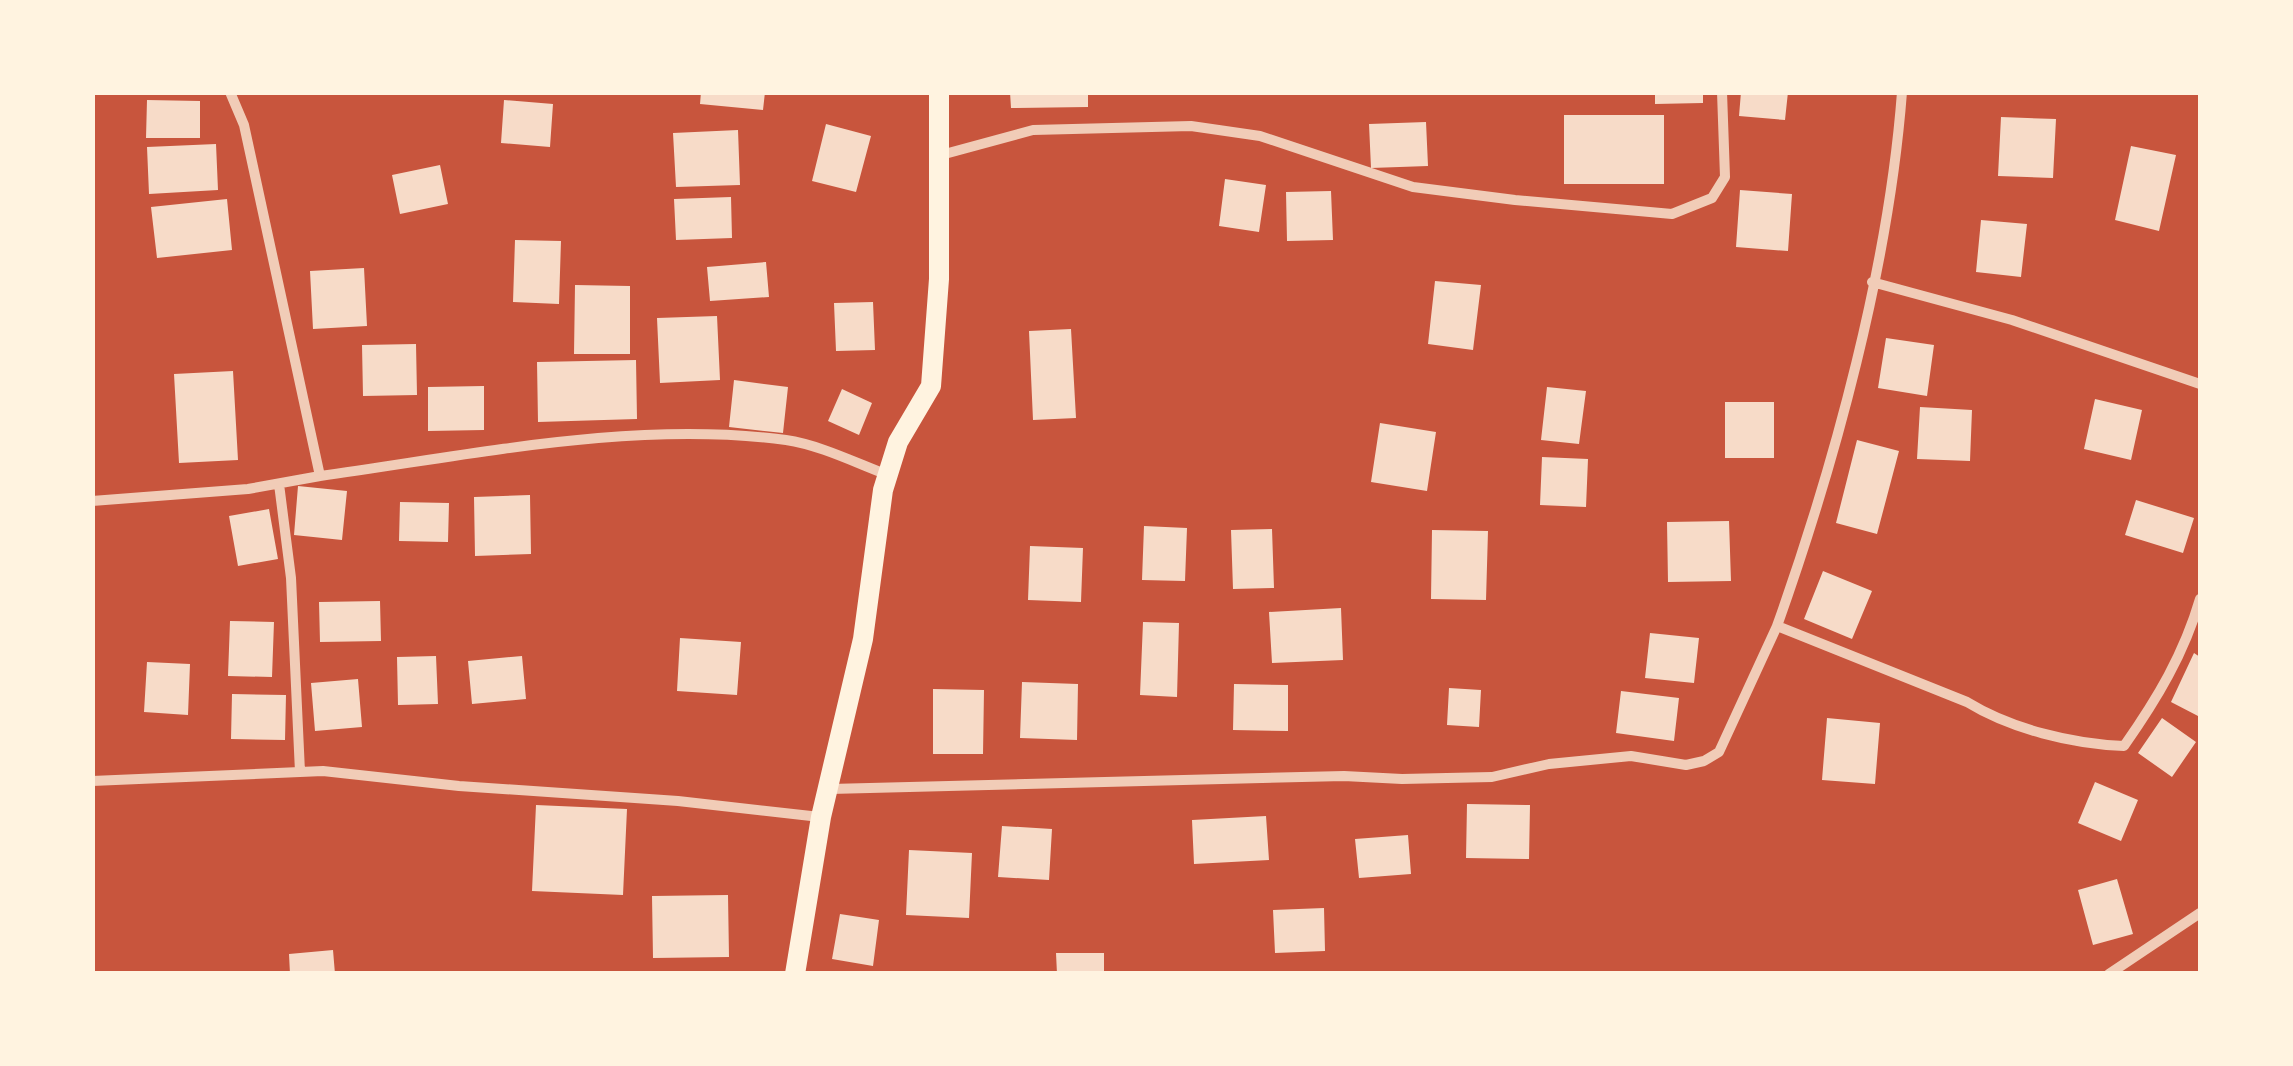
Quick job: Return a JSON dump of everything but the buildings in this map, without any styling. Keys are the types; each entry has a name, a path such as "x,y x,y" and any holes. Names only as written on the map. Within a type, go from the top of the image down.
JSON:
{"main road":[{"path":"795,974 821,817 863,639 883,490 898,442 931,386 939,280 939,92"}],"street":[{"path":"230,92 248,141 320,476"},
{"path":"941,155 1033,130 1191,126 1260,136 1414,186 1515,200 1672,214 1712,198 1724,177 1722,92"},
{"path":"830,789 1344,776 1402,780 1492,777 1549,764 1632,756 1686,764 1704,761 1719,752 1777,626 1847,396 1897,153 1902,92"},
{"path":"1872,282 2012,320 2200,384"},
{"path":"92,501 279,484 572,441 698,433 790,441 888,474"},
{"path":"279,484 290,578 300,772"},
{"path":"1777,626 1966,702 1993,718 2094,745 2124,746 2168,680 2189,636 2200,599"},
{"path":"92,782 323,770 459,786 678,801 821,817"},
{"path":"2109,974 2200,913"}]}
